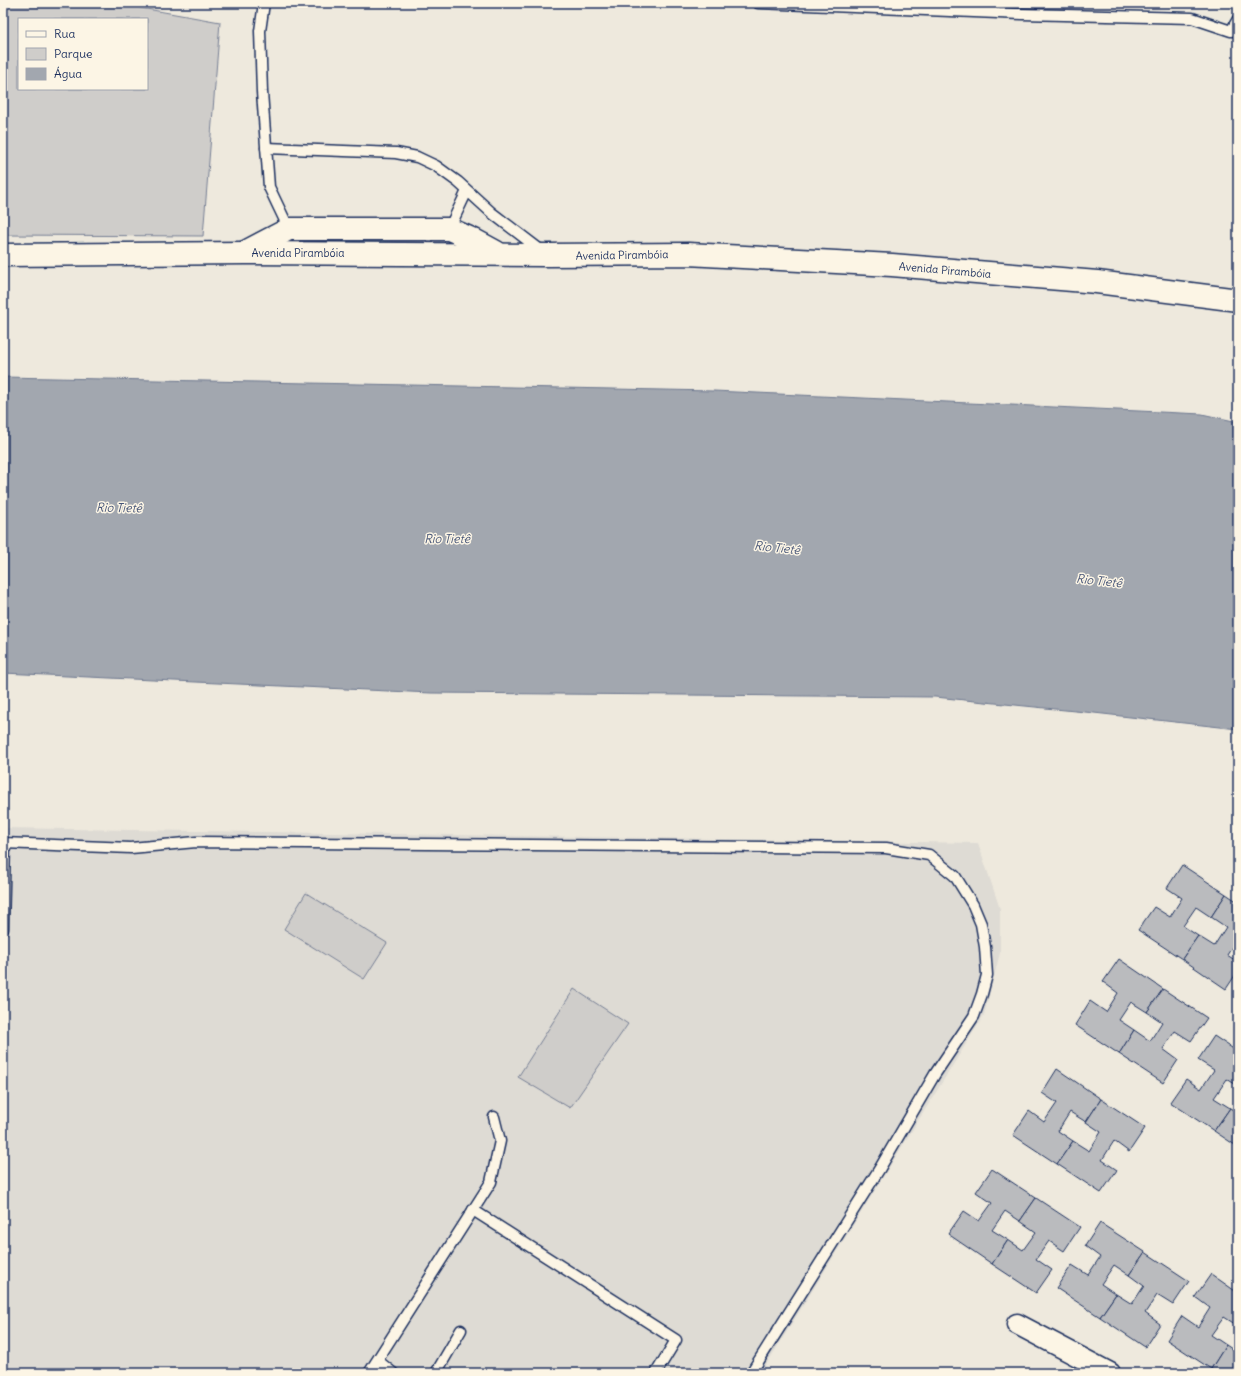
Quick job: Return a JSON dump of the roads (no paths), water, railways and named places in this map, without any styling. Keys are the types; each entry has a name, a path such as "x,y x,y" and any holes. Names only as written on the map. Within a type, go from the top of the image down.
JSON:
{"main road":[{"path":"245,253 289,229 449,229 500,254"},
{"name":"Avenida Pirambóia","path":"3,255 245,253 547,255 688,254 892,265 1097,282 1238,300"}],"street":[{"path":"1017,1324 1110,1373"}],"lane":[{"path":"264,3 260,31 269,187 289,229"},
{"path":"758,3 1022,14 1192,18 1231,31 1238,18"},
{"path":"266,148 396,153 417,157 436,166 468,191 492,213 547,255"},
{"path":"449,229 468,191"},
{"path":"3,929 4,843 132,848 196,842 886,848 929,855 955,876 973,905 981,924 985,947 987,975 982,994 974,1016 935,1074 880,1168 751,1373"},
{"path":"369,1373 491,1182 500,1141 494,1117"},
{"path":"473,1210 676,1340 656,1373"},
{"path":"436,1373 460,1330"},
{"path":"378,1360 393,1373"}],"water":[{"name":"Rio Tietê","path":"3,377 714,391 1202,414 1238,422 1238,729 935,697 431,693 3,673"}]}
